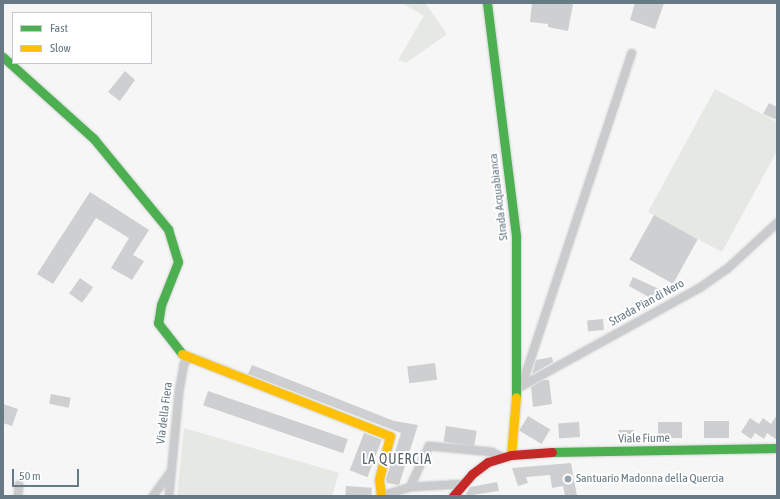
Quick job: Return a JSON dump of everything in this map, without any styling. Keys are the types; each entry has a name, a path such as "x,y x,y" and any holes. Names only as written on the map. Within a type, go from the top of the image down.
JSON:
{"street":[{"name":"Strada Acquabianca","path":"487,3 516,236 517,388 506,456"},
{"name":"Strada Acquabianca","path":"517,388 524,379 632,53"},
{"path":"3,57 94,139 168,229 178,262 161,305 158,323 183,356 390,436 379,479 381,496 410,486 463,484"},
{"name":"Strada Pian di Nero","path":"517,388 700,287 727,269 777,223"},
{"name":"Via della Fiera","path":"169,496 179,392 184,364 188,358"},
{"path":"410,486 429,446 492,452 506,456"},
{"name":"Viale Fiume","path":"454,496 463,484 488,462 506,456 537,452 777,448"},
{"path":"153,496 171,472"},
{"path":"18,496 19,485"}],"shaded area":[{"path":"402,3 425,3 447,34 406,63 398,60 424,16"},
{"path":"715,89 777,122 777,151 722,252 648,212"},
{"path":"184,428 339,473 332,496 177,496"}],"building":[{"path":"532,3 573,4 568,31 548,27 548,24 530,22"},
{"path":"635,3 664,3 655,29 630,20"},
{"path":"125,71 135,80 120,101 108,92"},
{"path":"769,103 777,107 777,120 763,114"},
{"path":"90,192 149,230 133,255 144,261 132,280 111,268 129,238 96,218 53,284 37,274"},
{"path":"654,215 698,239 673,284 629,260"},
{"path":"633,277 659,289 654,300 629,286"},
{"path":"80,278 93,287 82,303 69,294"},
{"path":"603,319 604,330 588,331 587,320"},
{"path":"552,357 553,362 532,374 536,360"},
{"path":"435,363 437,380 409,383 407,366"},
{"path":"252,365 394,421 418,425 399,485 387,483 386,479 401,433 248,374"},
{"path":"543,380 549,380 552,404 533,407 531,387"},
{"path":"208,391 348,439 343,453 203,405"},
{"path":"51,394 71,398 69,408 49,404"},
{"path":"3,404 18,409 12,426 3,423"},
{"path":"777,415 777,440 767,433 764,439 755,433 751,439 741,432 750,418 759,424 763,418 771,424"},
{"path":"528,416 550,429 542,444 519,431"},
{"path":"704,421 729,421 729,438 704,438"},
{"path":"579,422 580,437 559,438 558,423"},
{"path":"658,422 682,422 682,438 658,438"},
{"path":"446,426 477,431 474,447 443,442"},
{"path":"619,430 634,430 634,443 619,443"},
{"path":"364,433 382,440 367,477 350,470"},
{"name":"Santuario Madonna della Quercia","path":"571,463 577,496 565,496 563,486 552,488 550,475 526,477 528,483 518,486 512,468"},
{"path":"497,482 499,491 465,496 470,487"},
{"path":"346,486 372,488 371,496 345,495"}],"traffic: fast":[{"path":"487,3 516,236 516,397"},
{"path":"3,57 94,139 168,229 178,262 161,305 158,323 182,354"},
{"path":"552,452 777,448"}],"traffic: slow":[{"path":"182,354 390,436 379,479 381,496"},
{"path":"511,455 516,397"}],"traffic: jam":[{"path":"453,496 472,474 488,462 511,455 552,452"}],"place":[{"name":"Santuario Madonna della Quercia","path":"568,479"}],"district":[{"name":"LA QUERCIA","path":"397,459"}]}
